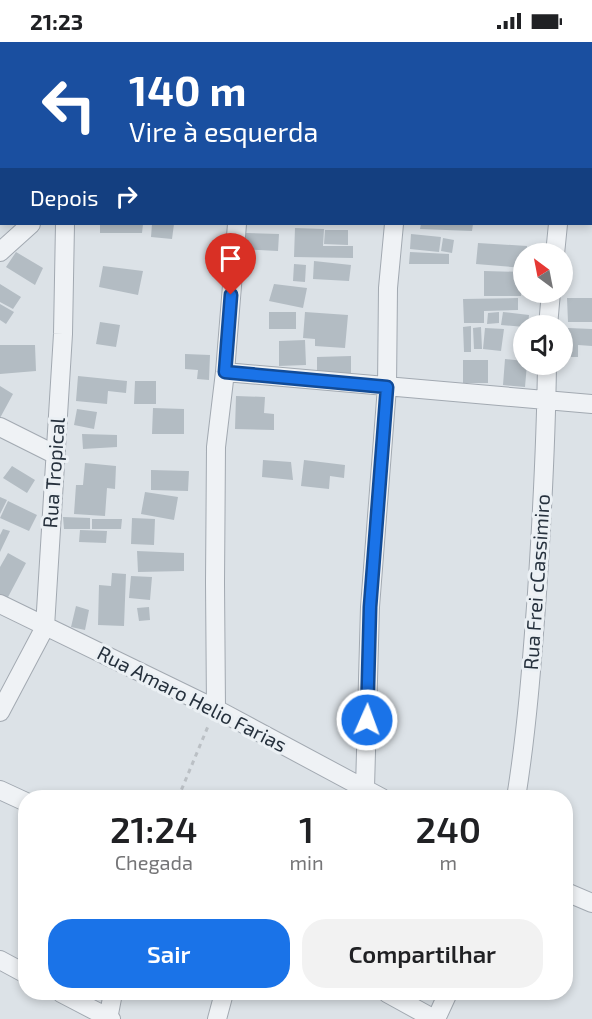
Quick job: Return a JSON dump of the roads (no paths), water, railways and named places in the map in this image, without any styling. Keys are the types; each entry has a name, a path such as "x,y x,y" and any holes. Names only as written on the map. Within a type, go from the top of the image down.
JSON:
{"street":[{"path":"0,252 30,225"},
{"name":"Rua Tropical","path":"0,712 45,627 63,334 65,225"},
{"path":"216,709 216,447 225,372 237,225"},
{"path":"365,788 370,607 387,387 388,288 394,225"},
{"path":"556,243 558,225"},
{"path":"225,372 592,404"},
{"name":"Rua Frei cCassimiro","path":"517,790 523,753 534,632 543,501 547,375"},
{"path":"0,427 56,455"},
{"name":"Rua Amaro Helio Farias","path":"0,604 216,709 368,790"},
{"path":"0,790 18,798"},
{"path":"573,894 592,903"},
{"path":"0,960 18,970"},
{"path":"74,1000 109,1019 112,1000"},
{"path":"217,1019 222,1000"},
{"path":"400,1000 435,1019 444,1000"}]}
